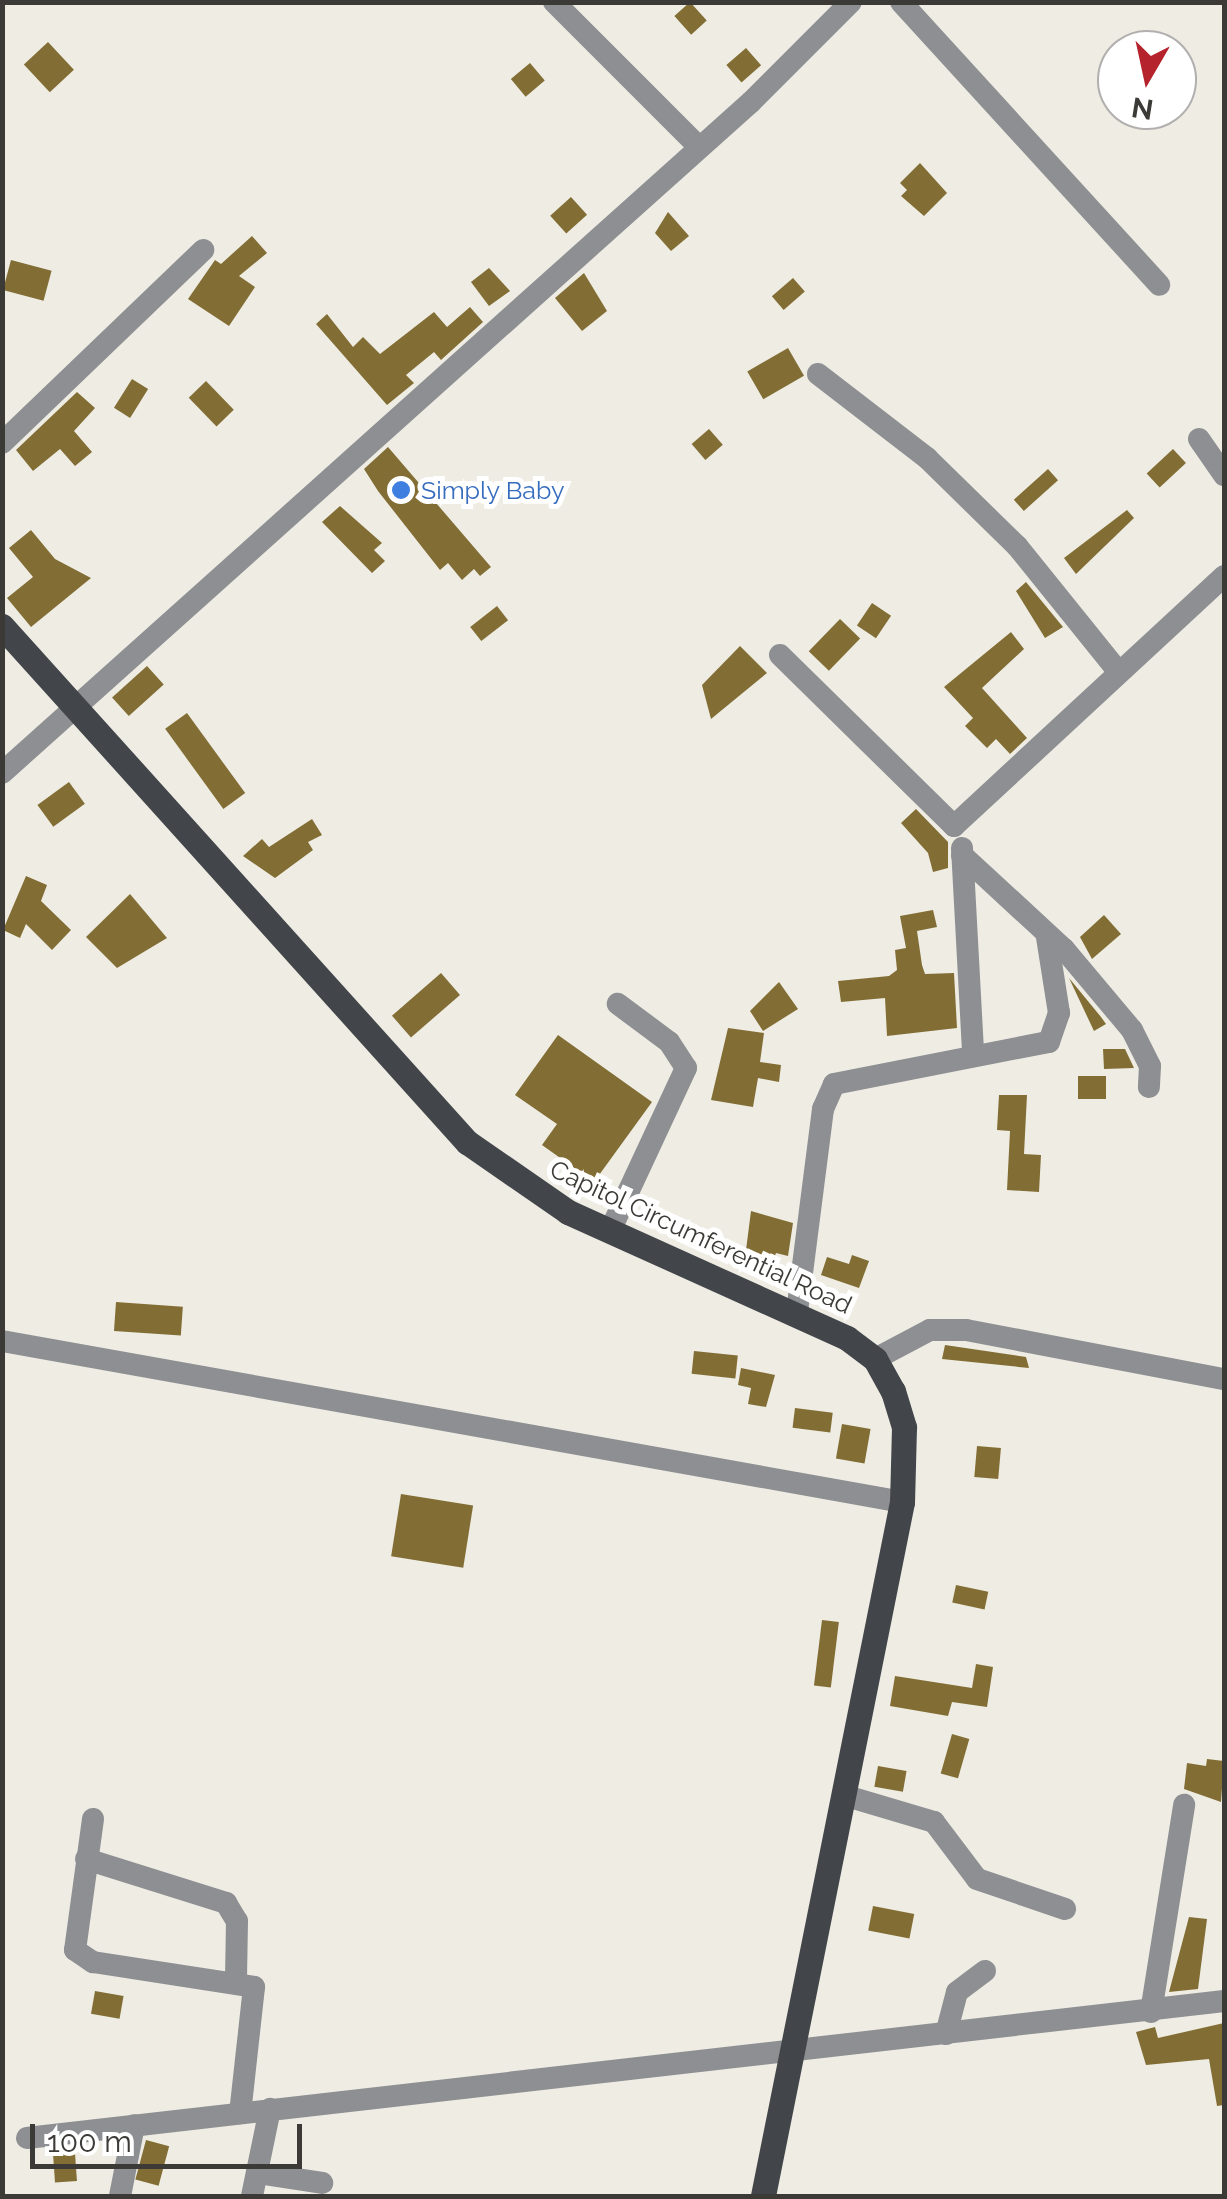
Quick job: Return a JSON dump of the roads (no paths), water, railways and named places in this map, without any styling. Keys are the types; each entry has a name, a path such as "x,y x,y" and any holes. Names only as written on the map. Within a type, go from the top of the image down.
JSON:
{"main road":[{"name":"Capitol Circumferential Road","path":"2,626 467,1142 517,1181 610,1231 797,1312 875,1359"},
{"path":"762,2196 902,1502 904,1428 875,1359"}],"street":[{"path":"554,2 698,146"},
{"path":"2,772 698,146 851,2"},
{"path":"901,2 1159,285"},
{"path":"2,442 204,250"},
{"path":"818,374 927,458 1004,533 1118,671"},
{"path":"1199,440 1224,475"},
{"path":"780,655 942,822 954,826 1224,576"},
{"path":"964,819 962,855 973,1054"},
{"path":"962,855 1132,1030 1150,1066 1148,1087"},
{"path":"797,1312 823,1109 834,1084 973,1054 1040,1047 1057,1030 1046,938"},
{"path":"610,1231 686,1068 669,1042 618,1004"},
{"path":"875,1359 930,1330 966,1330 1224,1379"},
{"path":"2,1340 902,1502"},
{"path":"844,1795 934,1822 977,1880 1064,1909"},
{"path":"1151,2012 1184,1805"},
{"path":"93,1819 74,1930 82,1958 236,1980 257,1993 240,2113"},
{"path":"86,1859 226,1903 236,1921 236,1980"},
{"path":"946,2034 958,1992 985,1971"},
{"path":"27,2138 1151,2012 1224,2000"},
{"path":"252,2196 270,2110"},
{"path":"120,2196 134,2125"},
{"path":"257,2173 322,2183"}],"place":[{"name":"Simply Baby","path":"401,490"}]}
